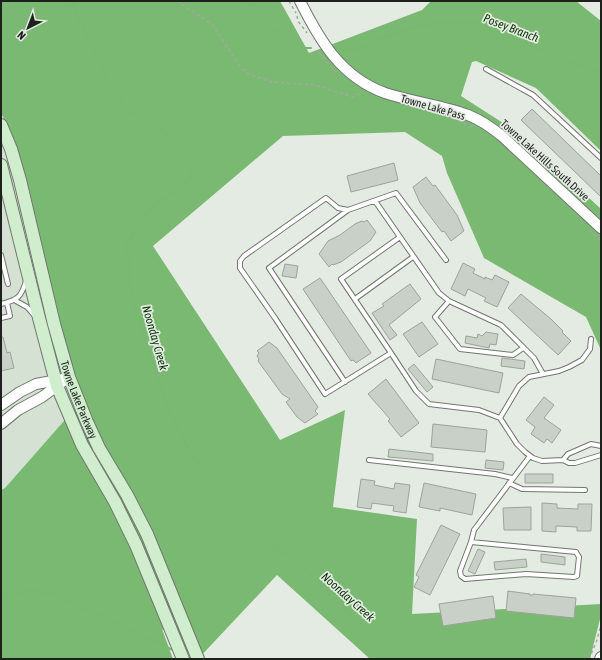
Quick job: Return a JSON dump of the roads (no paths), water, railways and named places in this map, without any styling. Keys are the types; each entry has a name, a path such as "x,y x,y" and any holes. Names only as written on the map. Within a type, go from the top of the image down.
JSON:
{"main road":[{"name":"Towne Lake Parkway","path":"1,125 11,149 20,180 69,378 99,448 145,529 198,659"},
{"name":"Towne Lake Parkway","path":"1,165 56,383 72,425 126,523 183,659"}],"street":[{"name":"Towne Lake Hills South Drive","path":"300,1 326,48 341,65 357,78 386,93 452,110 468,115 486,124 502,136 601,228"},
{"path":"1,406 20,392 36,384 56,383 69,378"},
{"path":"1,424 18,410 42,397 56,383"}],"lane":[{"path":"486,69 533,95 601,158"},
{"path":"345,382 269,268 348,210 396,193 446,260"},
{"path":"348,210 338,208 326,198 244,256 240,260 240,268 325,394 391,353"},
{"path":"375,201 438,293 449,302 501,325 534,358 543,374"},
{"path":"400,238 341,279 416,391 428,404 479,410 500,418 517,444 530,456 542,461 563,460 569,463 575,463 601,455"},
{"path":"1,255 8,284"},
{"path":"355,299 413,257"},
{"path":"16,301 24,286 28,271"},
{"path":"1,304 16,301 27,307 40,322"},
{"path":"449,302 435,317 460,349 513,355 523,348"},
{"path":"1,318 10,316 7,303"},
{"path":"500,418 519,386 529,377 569,367 582,360 590,349 591,339"},
{"path":"563,460 568,454 591,444 601,446"},
{"path":"471,542 576,552 580,557 578,573 574,577 526,574 465,579 461,576 460,572 474,530 481,518 498,499 512,478 530,456"},
{"path":"369,460 496,474 512,478"},
{"path":"509,483 522,489 586,490"}],"waterway":[{"name":"Noonday Creek","path":"70,1 110,85 122,102 130,111 177,142 192,157 192,171 188,180 145,214 127,245 130,283 135,307 165,402 180,433 198,463 229,498 283,553 290,556 364,626 376,635 398,659"},
{"name":"Noonday Creek","path":"73,6 75,1"},
{"name":"Posey Branch","path":"246,1 274,30 306,48 311,48"},
{"name":"Posey Branch","path":"343,50 361,48 377,40 420,26 435,23 473,22 563,59 601,72"},
{"name":"Noonday Creek","path":"1,602 4,598 27,590 56,595 175,651"}]}
